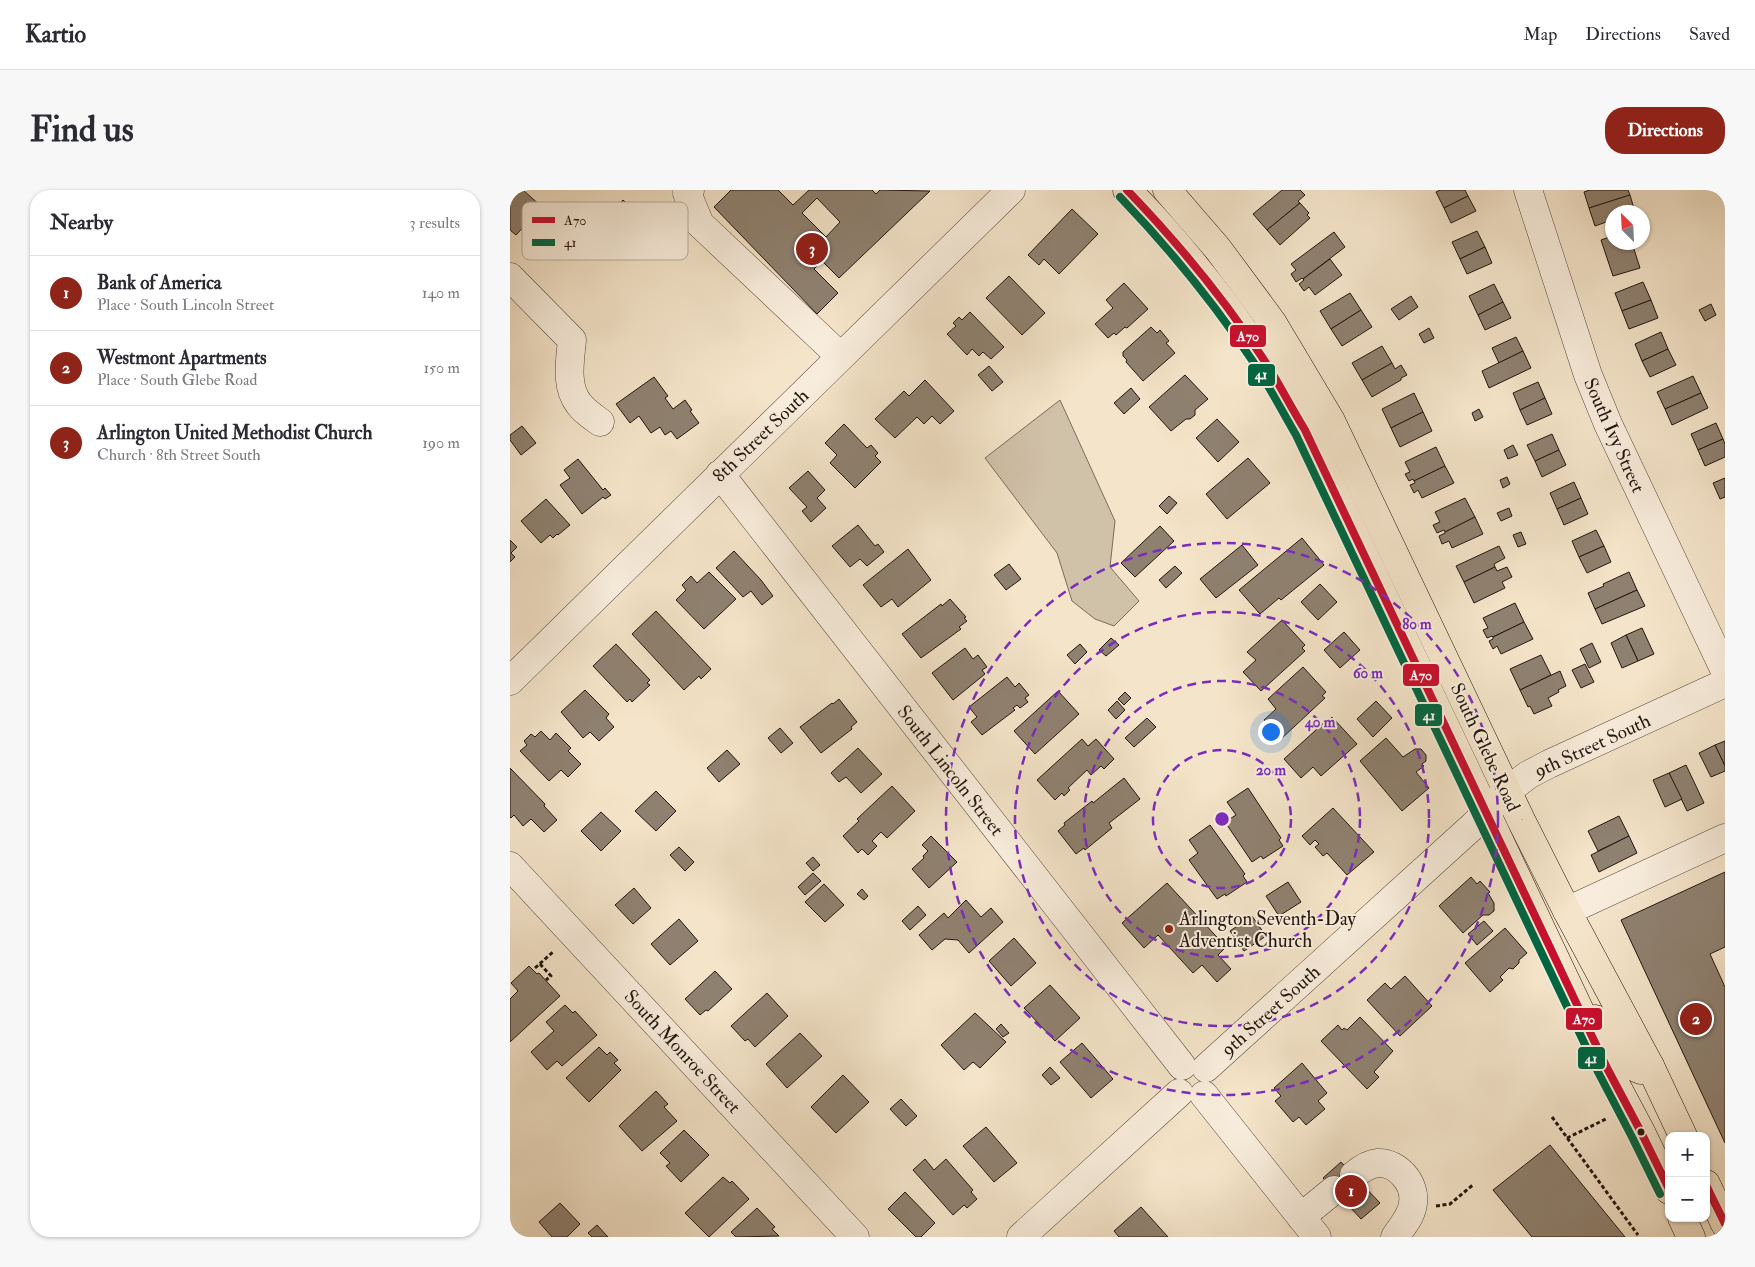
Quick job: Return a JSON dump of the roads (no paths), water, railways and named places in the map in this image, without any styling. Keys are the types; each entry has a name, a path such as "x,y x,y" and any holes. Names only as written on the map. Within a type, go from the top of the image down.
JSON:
{"main road":[{"name":"South Glebe Road","path":"1127,190 1152,215 1200,272 1262,358 1304,430 1568,987 1665,1181"},
{"name":"South Glebe Road","path":"1167,190 1218,249 1272,322 1331,421 1507,791 1567,911 1650,1066 1681,1132"},
{"path":"1568,987 1612,1038 1630,1065 1640,1070 1650,1066"},
{"path":"1710,1192 1725,1224"},
{"path":"1684,1222 1691,1237"}],"street":[{"name":"8th Street South","path":"510,680 1011,190"},
{"name":"South Ivy Street","path":"1528,190 1588,375 1608,424 1725,670"},
{"path":"688,191 700,224 840,356"},
{"path":"510,277 572,340 569,370 571,390 579,405 600,422"},
{"name":"South Lincoln Street","path":"720,474 1309,1227"},
{"name":"9th Street South","path":"1021,1237 1487,813 1507,791 1528,775 1549,764 1725,683"},
{"path":"1567,911 1725,838"},
{"name":"South Monroe Street","path":"510,866 855,1237"},
{"path":"1309,1227 1344,1182 1362,1167 1379,1163 1395,1167 1410,1182 1414,1200 1412,1212 1395,1237"}],"place":[{"name":"Arlington United Methodist Church","path":"812,249"},
{"name":"Arlington Seventh-Day Adventist Church","path":"1169,929"},
{"name":"Westmont Apartments","path":"1696,1019"},
{"name":"Bank of America","path":"1351,1191"}]}
